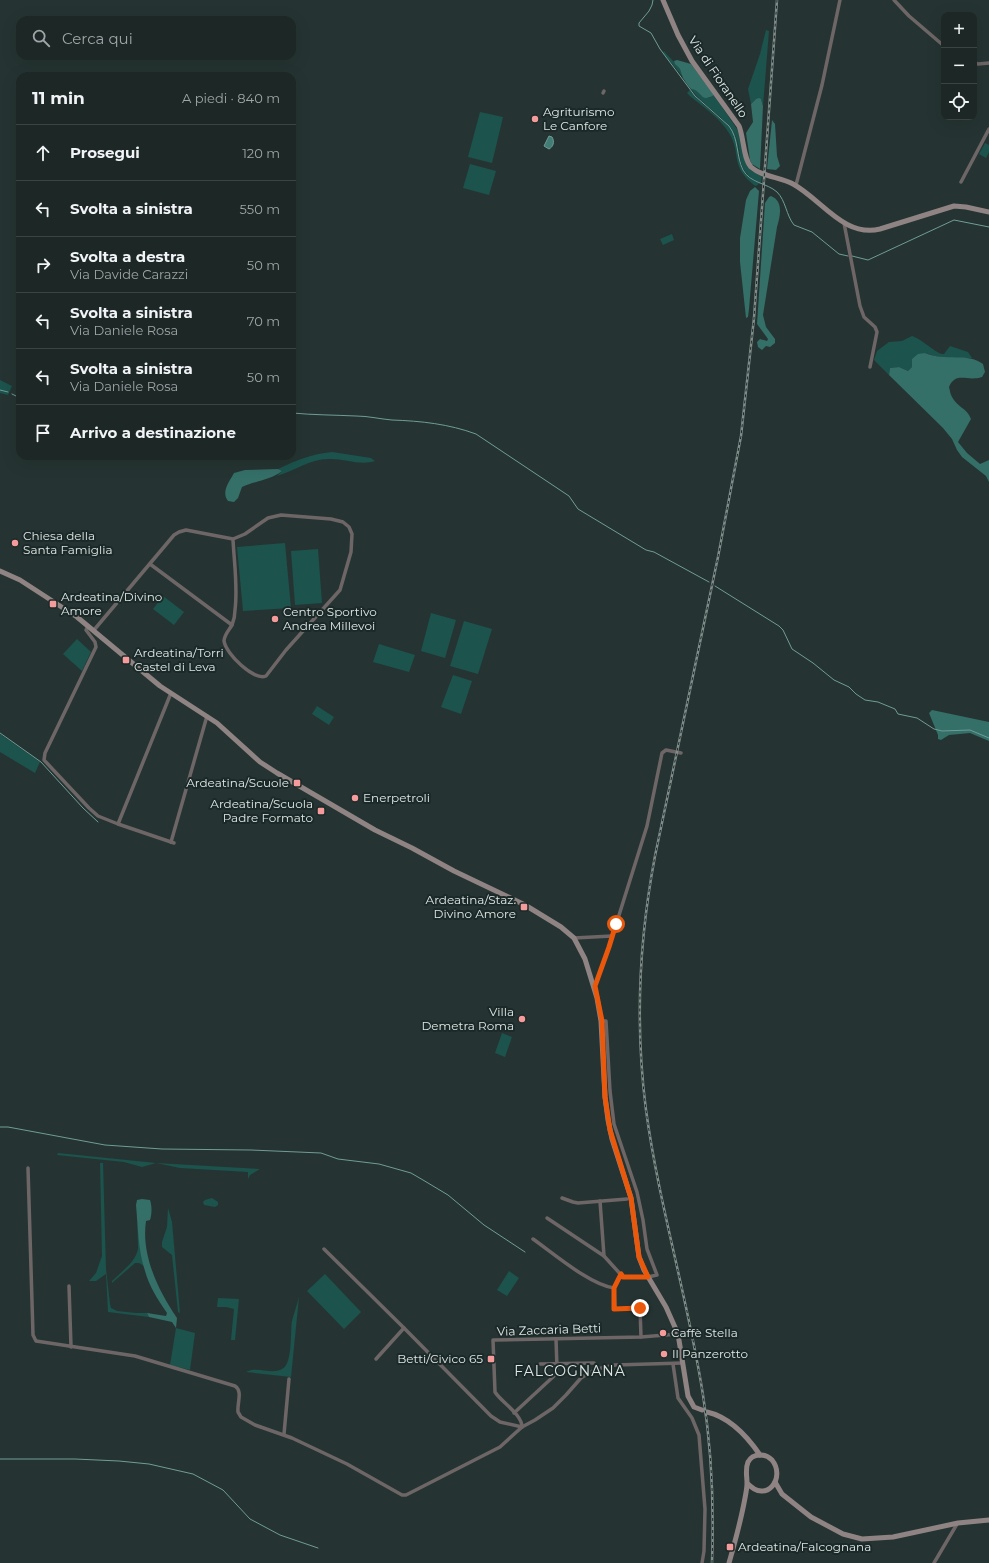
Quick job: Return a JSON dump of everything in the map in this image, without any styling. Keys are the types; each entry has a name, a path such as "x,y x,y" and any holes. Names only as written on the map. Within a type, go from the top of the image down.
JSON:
{"main road":[{"name":"Via di Fioranello","path":"663,0 678,35 692,61 738,126 742,134 745,153 749,164 759,172 783,179 796,185 844,223 856,228 873,230 949,207 963,207 989,212"},
{"path":"0,571 22,581 64,608 94,630 152,679 207,716 225,730 260,762 277,773 375,830 460,874 525,905 561,927 574,938 580,947 595,986 602,1021 605,1097 610,1130 631,1198 639,1257 648,1277 666,1307 678,1334 688,1396 694,1407 713,1413 727,1421 741,1432 760,1455"},
{"path":"752,1445 753,1457"},
{"path":"729,1563 745,1498 747,1483 746,1468 748,1462 753,1457 760,1455 766,1456 774,1463 776,1472 775,1482 769,1490"},
{"path":"775,1482 782,1494 799,1509 823,1525 847,1536 862,1539 873,1540 958,1523 989,1520"},
{"path":"747,1483 754,1490 769,1490 782,1494"},
{"path":"745,1498 754,1490"}],"street":[{"path":"796,185 822,84 840,0"},
{"path":"894,0 909,16 941,43"},
{"path":"977,64 989,63"},
{"path":"961,182 989,129"},
{"path":"844,223 860,306 864,317 875,327 877,332 870,367"},
{"path":"94,630 174,535 184,530 233,539 245,534 270,517 283,515 337,520 348,525 351,530 352,537 350,554 340,590 286,650 266,676 261,677 249,671 238,662 225,645 224,638 232,625 236,598 233,539"},
{"path":"150,564 232,625"},
{"path":"88,626 86,630 95,641 96,647 44,757 47,763 90,809 100,817 172,843 207,716"},
{"path":"118,824 171,693"},
{"path":"595,986 599,978 647,826 662,753 666,750 681,752"},
{"path":"574,938 612,936"},
{"path":"547,1218 604,1256 623,1277 648,1277 657,1275 647,1249 637,1192 614,1124 610,1091 606,1021 602,1021"},
{"path":"28,1168 34,1338 40,1343 135,1356 235,1386 239,1390 238,1412 241,1417 255,1425 284,1434 347,1464 402,1495 406,1495 500,1447 522,1427 553,1408 581,1378 597,1369 615,1365 683,1363"},
{"path":"562,1198 576,1203 627,1199"},
{"path":"600,1201 604,1256"},
{"path":"533,1239 591,1280 614,1288"},
{"path":"324,1249 490,1416 503,1423 522,1427"},
{"path":"621,1274 614,1288 614,1309 640,1308 641,1337"},
{"path":"69,1286 72,1347"},
{"path":"376,1359 404,1328"},
{"name":"Via Zaccaria Betti","path":"522,1427 522,1423 495,1392 493,1340 641,1337 678,1334"},
{"path":"514,1413 550,1381 555,1374 557,1364 556,1339"},
{"path":"540,1364 594,1363"},
{"path":"673,1364 678,1398 692,1418 699,1435 706,1509 702,1563"},
{"path":"284,1434 289,1379"},
{"path":"934,1563 958,1523"}],"green space":[{"path":"766,30 769,31 763,106 761,99 756,99 751,104 748,89 760,54"},
{"path":"664,51 681,70 683,77 663,53"},
{"path":"677,60 691,64 714,95 706,98 695,90 691,89 683,78 680,69 675,64 674,61"},
{"path":"691,89 694,89 702,96 709,98 714,95 739,132 745,159 762,174 761,183 752,178 742,166 739,146 733,131"},
{"path":"690,90 700,101 732,129 738,146 741,167 745,173 760,183 756,186 746,178 741,171 733,140 729,133 716,118 687,93"},
{"path":"759,98 761,99 763,106 760,169 752,164 750,160 746,133 753,122 751,104"},
{"path":"480,112 503,117 492,163 468,157"},
{"path":"772,120 775,124 777,156 780,166 776,170 767,169"},
{"path":"985,143 989,145 989,152 986,158 979,154"},
{"path":"470,164 496,171 489,195 463,188"},
{"path":"755,187 759,191 749,309 748,317 746,318 740,262 740,238 746,200 750,191"},
{"path":"771,196 778,202 780,214 763,315 766,327 775,339 775,343 770,347 766,346 762,350 758,347 757,342 760,339 767,341 768,339 757,324 765,203"},
{"path":"672,234 674,240 663,245 660,239"},
{"path":"912,336 941,354 944,354 950,346 968,352 972,358 943,357 925,353 912,359 912,367 908,371 899,367 890,368 889,375 874,360 877,351 889,342 902,341"},
{"path":"925,353 941,357 970,358 983,364 985,372 982,377 955,379 949,387 954,400 967,412 971,419 958,442 967,453 980,464 989,460 989,482 986,476 962,457 952,439 943,428 889,375 890,368 899,367 908,371 912,367 912,359 918,354"},
{"path":"0,380 12,386 8,395 0,393"},
{"path":"332,452 371,458 375,461 364,463 334,459 321,460 308,463 277,476 282,471 278,469 304,458"},
{"path":"278,469 282,471 278,474 242,487 238,498 234,502 228,501 226,498 225,494 228,483 234,473 245,470"},
{"path":"285,543 291,608 243,611 237,547"},
{"path":"318,549 322,603 295,605 291,551"},
{"path":"163,596 184,612 174,625 153,609"},
{"path":"431,613 456,620 445,658 421,651"},
{"path":"464,621 492,629 478,674 450,666"},
{"path":"77,639 91,652 82,671 63,654"},
{"path":"379,644 415,655 409,672 373,662"},
{"path":"453,675 472,681 461,714 441,707"},
{"path":"317,706 334,717 329,725 312,714"},
{"path":"932,710 989,722 989,741 970,733 949,735 941,740 938,739 938,735 929,713"},
{"path":"0,734 40,762 35,773 0,752"},
{"path":"502,1033 512,1037 505,1057 495,1053"},
{"path":"58,1153 156,1163 142,1167 124,1162 57,1155"},
{"path":"100,1163 103,1163 106,1269 111,1308 117,1311 147,1313 149,1317 108,1312 106,1274 96,1281 89,1281 96,1273 102,1256"},
{"path":"156,1163 260,1169 250,1175 248,1179 248,1172 180,1168"},
{"path":"212,1198 218,1202 218,1205 215,1207 204,1205 203,1202 205,1200"},
{"path":"137,1200 150,1200 151,1205 151,1218 150,1220 146,1221 145,1234 146,1247 152,1272 163,1296 177,1318 176,1328 172,1322 149,1317 147,1313 166,1316 167,1313 151,1287 141,1255 136,1205"},
{"path":"168,1208 172,1222 180,1313 178,1312 172,1255 162,1247 162,1242 167,1227"},
{"path":"138,1222 144,1266 139,1263 135,1263 112,1283 112,1281 132,1262 137,1253"},
{"path":"509,1271 519,1278 507,1296 497,1290"},
{"path":"325,1274 361,1312 344,1329 307,1291"},
{"path":"299,1297 291,1377 246,1372 250,1370 278,1371 286,1366 289,1355 292,1321"},
{"path":"218,1298 239,1299 235,1340 231,1340 234,1309 217,1307"},
{"path":"176,1328 195,1333 190,1370 170,1365"}],"water":[{"path":"549,136 552,137 553,142 549,149 544,146"}],"waterway":[{"path":"653,0 649,11 639,23 639,26 651,33 660,49 695,96 729,126 734,136 741,165 746,174 750,178 777,192 794,225 812,232 839,254 848,256"},
{"path":"852,256 868,260 954,220 989,227"},
{"path":"0,390 8,392"},
{"path":"12,394 16,396"},
{"path":"296,413 360,416 424,422 445,425 476,434 569,496 578,509 646,550 654,552 709,582"},
{"path":"715,586 779,626 783,630 792,649 813,663 834,680 849,687 865,700 878,702 895,709 898,714 917,718 934,729 942,731 970,730 989,738"},
{"path":"0,733 41,762 83,808 98,822"},
{"path":"0,1127 8,1127 105,1145 162,1149 251,1150 321,1153 338,1159 379,1164 411,1173 448,1195 484,1225 525,1252"},
{"path":"0,1459 75,1459 119,1461 149,1464 193,1474 223,1490 250,1519 280,1535 318,1548"}],"railway":[{"path":"712,1563 712,1479 706,1416 690,1323 658,1182 646,1110 641,1046 640,983 645,919 655,856 718,557 741,436 754,318 777,0"}],"place":[{"name":"Agriturismo Le Canfore","path":"535,119"},
{"name":"Chiesa della Santa Famiglia","path":"15,543"},
{"name":"Ardeatina/Divino Amore","path":"53,604"},
{"name":"Centro Sportivo Andrea Millevoi","path":"275,619"},
{"name":"Ardeatina/Torri Castel di Leva","path":"126,660"},
{"name":"Ardeatina/Scuole","path":"297,783"},
{"name":"Enerpetroli","path":"355,798"},
{"name":"Ardeatina/Scuola Padre Formato","path":"321,811"},
{"name":"Ardeatina/Staz. Divino Amore","path":"524,907"},
{"name":"Villa Demetra Roma","path":"522,1019"},
{"name":"Caffè Stella","path":"663,1333"},
{"name":"Il Panzerotto","path":"664,1354"},
{"name":"Betti/Civico 65","path":"491,1359"},
{"name":"Ardeatina/Falcognana","path":"730,1547"}],"district":[{"name":"FALCOGNANA","path":"570,1371"}],"route":[{"path":"616,924 599,978 595,986 602,1021 605,1097 610,1130 615,1150 631,1198 639,1257 648,1277 623,1277 621,1274 614,1288 614,1309 640,1308"}]}
